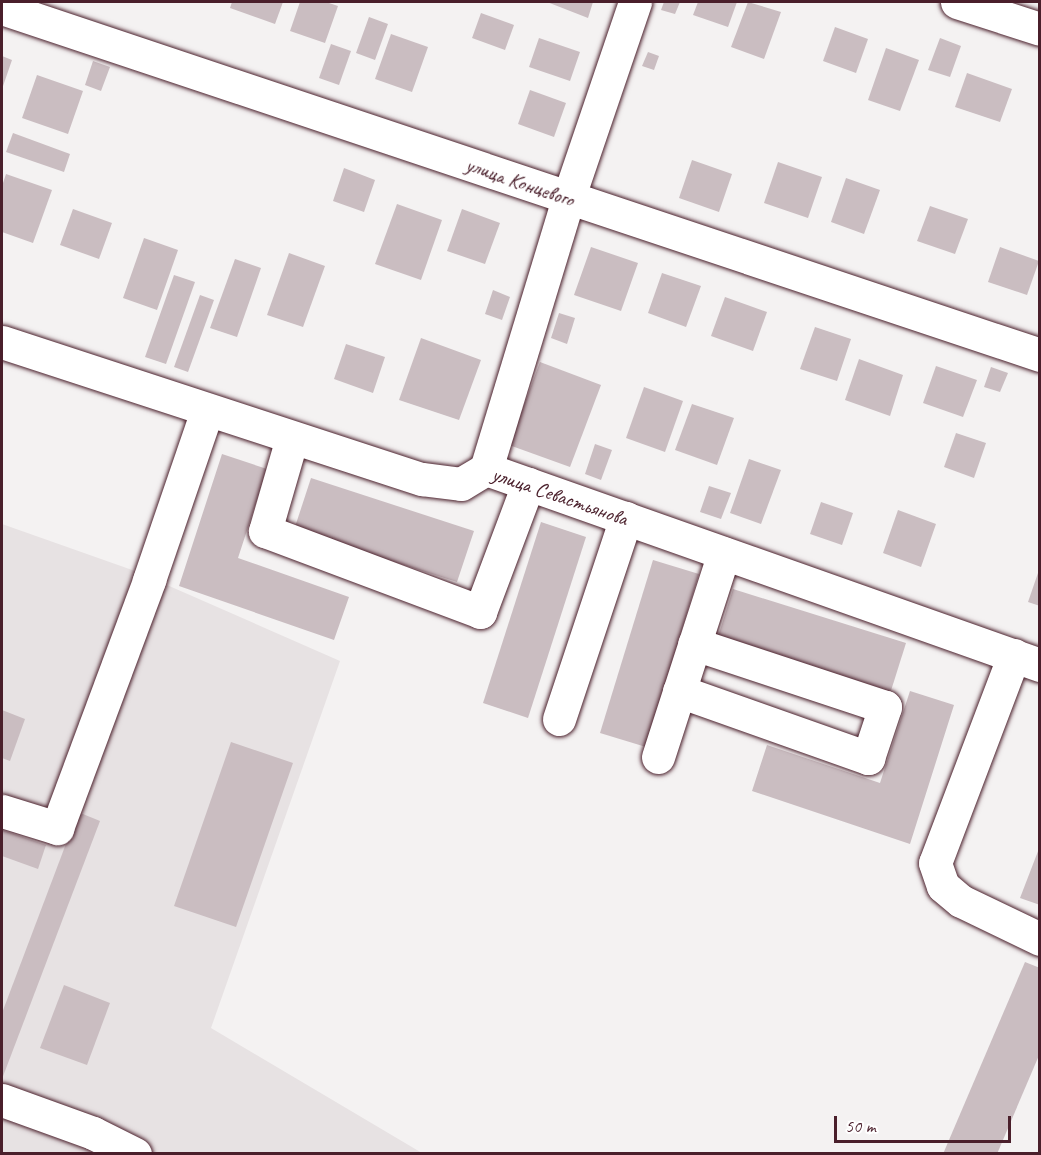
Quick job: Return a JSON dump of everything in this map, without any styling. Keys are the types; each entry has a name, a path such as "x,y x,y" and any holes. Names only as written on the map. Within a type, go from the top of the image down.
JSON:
{"street":[{"path":"486,469 568,198 635,2"},
{"path":"957,2 1040,29"},
{"name":"улица Концевого","path":"2,8 1040,355"},
{"name":"улица Севастьянова","path":"2,342 207,411 422,479 461,484 486,469 1027,660"},
{"path":"2,811 57,828 149,580 207,411"},
{"path":"292,438 265,531 480,612 528,484"},
{"path":"559,719 626,518"},
{"path":"658,757 724,552"},
{"path":"679,691 868,758 885,707 694,644"},
{"path":"1027,660 935,863 943,886 961,901 1040,939"},
{"path":"2,1100 93,1133 135,1154"}],"shaded area":[{"path":"2,524 135,571 340,661 211,1028 422,1153 2,1154"}],"building":[{"path":"232,2 283,2 275,24 230,8"},
{"path":"300,2 326,2 338,6 325,43 290,31"},
{"path":"547,2 593,2 588,18"},
{"path":"664,2 680,2 675,14 661,10"},
{"path":"698,2 737,2 728,27 693,15"},
{"path":"748,2 781,12 764,59 731,47"},
{"path":"481,13 514,25 505,50 472,38"},
{"path":"369,17 388,24 375,60 356,53"},
{"path":"835,27 868,39 856,73 823,61"},
{"path":"391,34 428,47 412,92 375,79"},
{"path":"539,38 580,52 570,81 529,67"},
{"path":"940,38 961,46 950,77 928,70"},
{"path":"331,44 351,51 339,85 319,78"},
{"path":"886,48 919,60 900,111 868,100"},
{"path":"648,52 659,56 654,70 642,66"},
{"path":"2,56 12,60 2,89"},
{"path":"93,61 110,67 101,91 85,85"},
{"path":"967,73 1012,89 1000,122 955,107"},
{"path":"37,75 83,91 68,134 22,118"},
{"path":"530,90 566,103 554,137 518,124"},
{"path":"13,133 70,154 64,172 6,152"},
{"path":"692,160 732,174 719,212 679,198"},
{"path":"778,162 822,177 808,218 764,203"},
{"path":"344,168 375,180 364,212 333,201"},
{"path":"6,174 52,190 33,243 2,232 2,186"},
{"path":"846,178 880,190 864,234 831,222"},
{"path":"397,204 442,220 421,280 375,264"},
{"path":"930,206 968,219 955,254 917,241"},
{"path":"73,209 112,223 99,259 60,245"},
{"path":"462,209 500,223 485,264 447,251"},
{"path":"144,238 178,250 157,310 123,298"},
{"path":"591,247 638,263 621,311 574,295"},
{"path":"1000,247 1039,261 1027,295 988,282"},
{"path":"289,253 325,266 303,327 267,315"},
{"path":"235,259 261,268 237,337 210,328"},
{"path":"662,273 701,286 686,327 648,313"},
{"path":"174,275 195,282 166,364 145,357"},
{"path":"493,290 510,297 502,320 485,314"},
{"path":"200,295 214,300 188,372 174,367"},
{"path":"725,297 767,312 753,351 711,336"},
{"path":"559,313 575,318 567,344 551,338"},
{"path":"815,327 851,339 837,381 800,369"},
{"path":"421,338 481,360 459,420 399,400"},
{"path":"346,344 385,357 373,393 334,379"},
{"path":"859,359 903,375 890,416 845,400"},
{"path":"540,362 601,385 570,467 509,445"},
{"path":"936,366 977,380 963,417 923,403"},
{"path":"991,367 1008,373 1000,392 984,387"},
{"path":"644,387 683,401 665,452 626,438"},
{"path":"692,404 734,418 717,465 675,450"},
{"path":"956,433 986,443 974,478 944,467"},
{"path":"595,444 612,450 601,480 585,474"},
{"path":"222,454 267,469 238,558 349,597 334,640 179,586"},
{"path":"749,459 781,470 761,524 730,513"},
{"path":"311,478 474,531 457,582 294,530"},
{"path":"709,486 731,493 721,519 700,512"},
{"path":"821,502 853,513 842,545 810,534"},
{"path":"898,510 936,524 921,567 883,553"},
{"path":"541,522 586,537 528,718 483,703"},
{"path":"653,560 699,574 646,747 600,733"},
{"path":"1040,570 1040,606 1028,602"},
{"path":"733,589 906,643 889,697 716,643"},
{"path":"910,691 954,705 910,844 752,791 767,745 880,783"},
{"path":"2,710 25,719 10,761 2,758"},
{"path":"231,742 293,763 236,927 174,906"},
{"path":"78,812 100,821 2,1079 2,1013"},
{"path":"2,830 46,845 38,869 2,856"},
{"path":"1040,846 1040,905 1020,898"},
{"path":"1025,962 1040,968 1040,1053 997,1154 943,1154"},
{"path":"64,985 110,1003 87,1065 40,1048"}]}
